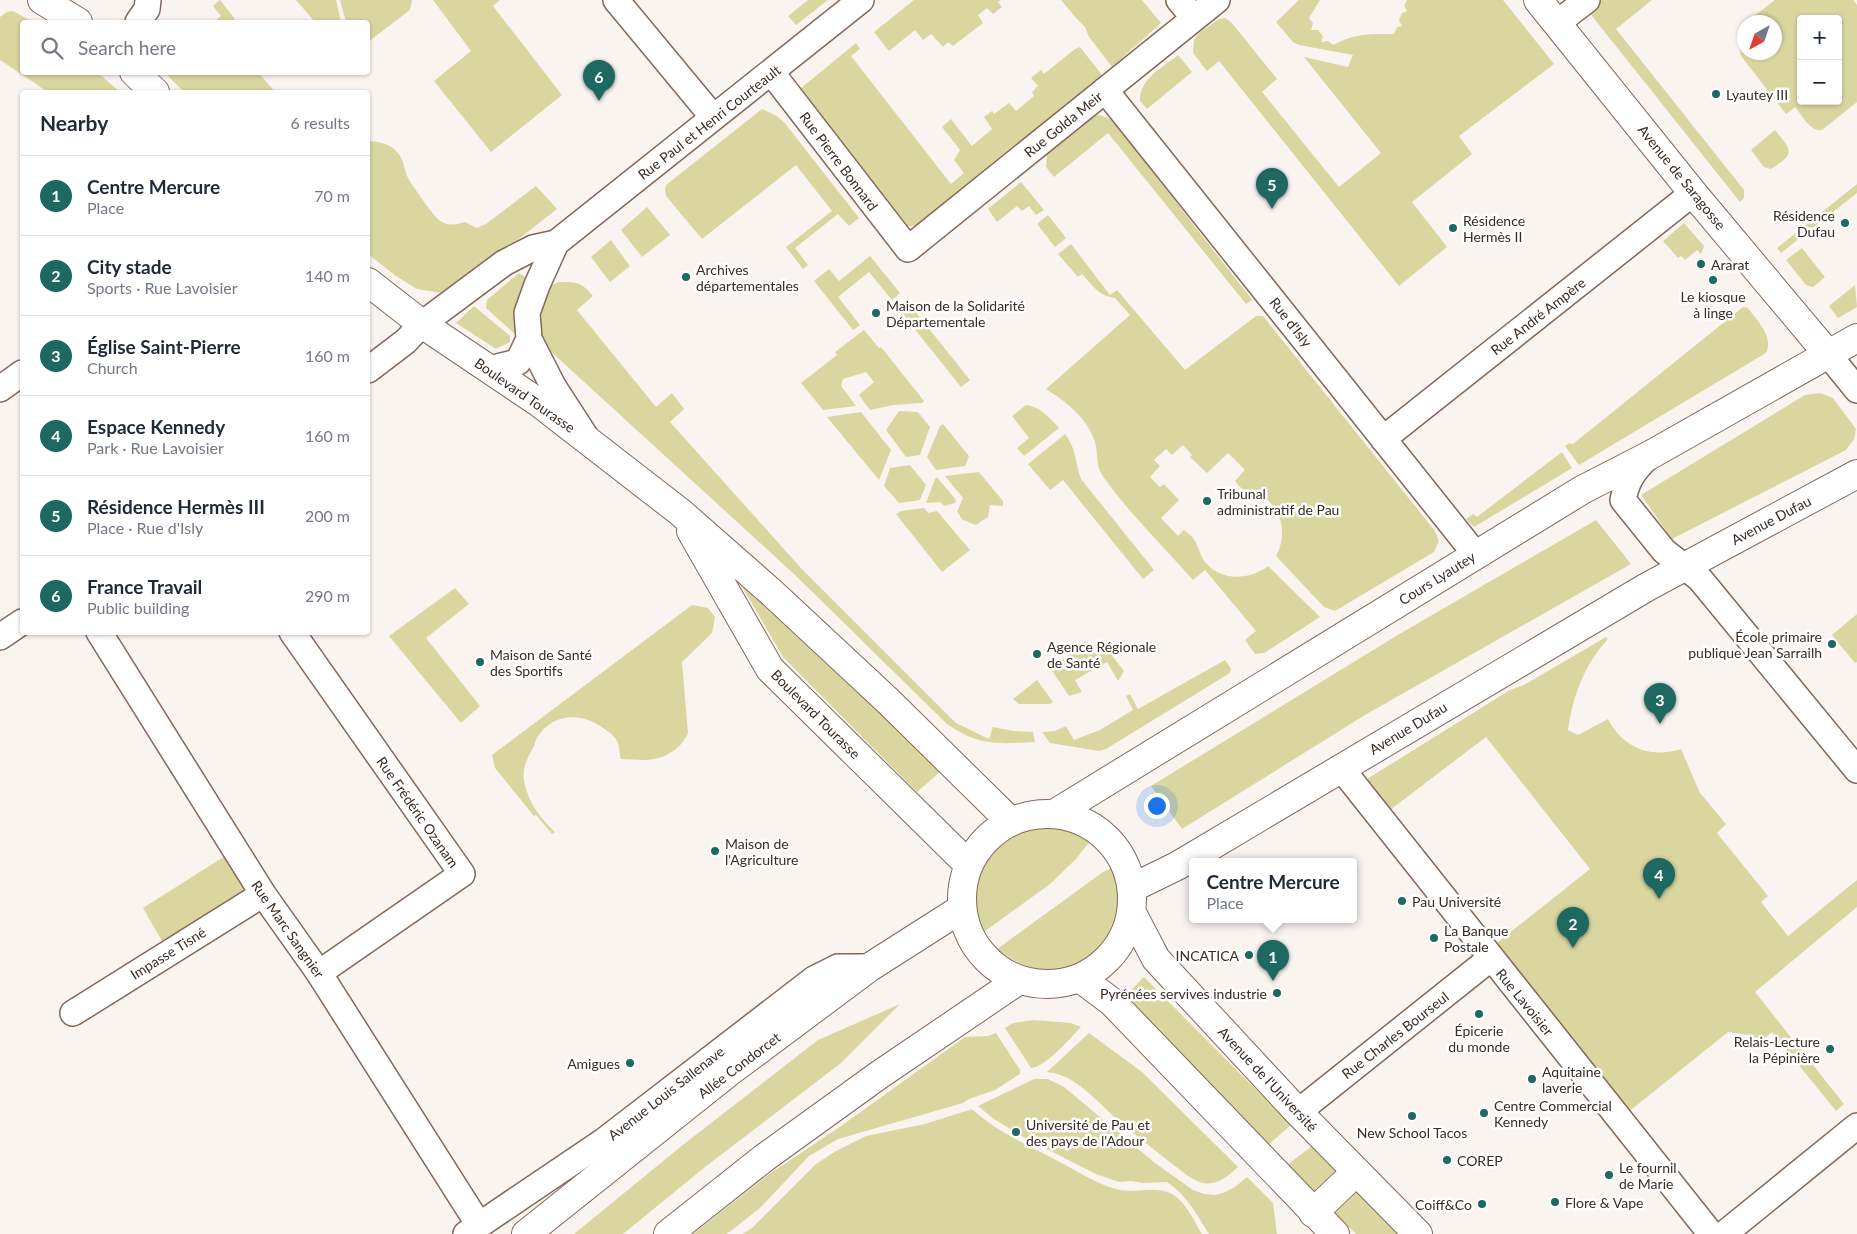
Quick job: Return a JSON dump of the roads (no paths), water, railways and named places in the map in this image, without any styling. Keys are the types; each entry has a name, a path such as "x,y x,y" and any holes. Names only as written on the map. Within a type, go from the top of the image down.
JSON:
{"main road":[{"path":"42,0 75,20"},
{"name":"Avenue de Saragosse","path":"1538,0 1693,193 1827,353"},
{"path":"137,75 153,90"},
{"name":"Boulevard Tourasse","path":"370,284 422,324 538,402 680,512 771,592 881,694 1011,822"},
{"name":"Cours Lyautey","path":"1054,814 1594,483 1652,454 1827,353 1857,338"},
{"name":"Avenue Dufau","path":"1190,858 1546,646 1684,567 1857,474"},
{"name":"Boulevard Tourasse","path":"680,512 770,669 969,865"},
{"path":"1054,814 1080,821 1093,827 1108,840 1121,856 1128,871 1132,900 1124,937 1106,962 1080,978 1050,985 1019,980 996,967 977,948 960,909 969,865 976,852 986,840 1011,822 1032,816 1054,814"},
{"name":"Avenue Dufau","path":"1132,900 1189,859"},
{"name":"Avenue de l'Université","path":"1132,900 1156,959 1298,1112 1418,1234"},
{"name":"Allée Condorcet","path":"526,1234 729,1072 870,967 960,909"},
{"path":"1080,978 1112,1002 1335,1234"},
{"path":"668,1234 764,1158 833,1108 1019,980"},
{"path":"1313,1213 1356,1172"}],"street":[{"path":"139,20 147,9 148,0"},
{"path":"616,0 713,118"},
{"name":"Rue Paul et Henri Courteault","path":"370,368 406,341 422,324 504,263 533,248 556,243 860,0"},
{"name":"Rue Golda Meir","path":"908,249 1105,90 1186,9 1217,0"},
{"path":"1557,23 1587,0"},
{"name":"Rue Pierre Bonnard","path":"772,72 908,249"},
{"name":"Rue d'Isly","path":"1105,90 1476,554"},
{"name":"Rue André Ampère","path":"1383,439 1693,193"},
{"name":"Rue Paul et Henri Courteault","path":"556,243 527,313 529,339 553,386 589,441"},
{"path":"489,369 518,362 529,339"},
{"path":"1827,353 1857,390"},
{"path":"0,389 20,374"},
{"path":"1652,454 1637,468 1626,483 1622,500 1664,551 1700,579 1857,770"},
{"path":"0,638 20,623"},
{"name":"Rue Marc Sangnier","path":"101,635 263,894 319,972 472,1230"},
{"name":"Rue Frédéric Ozanam","path":"294,635 462,874 319,972"},
{"name":"Rue Lavoisier","path":"1341,768 1711,1234"},
{"name":"Impasse Tisné","path":"73,1013 263,894"},
{"name":"Rue Charles Bourseul","path":"1298,1112 1491,958"},
{"name":"Avenue Louis Sallenave","path":"472,1230 605,1140 814,979 838,967 870,967"},
{"path":"1724,1234 1857,1126"}],"place":[{"name":"Lyautey III","path":"1716,94"},
{"name":"France Travail","path":"599,101"},
{"name":"Résidence Hermès III","path":"1272,209"},
{"name":"Résidence Dufau","path":"1845,223"},
{"name":"Résidence Hermès II","path":"1453,228"},
{"name":"Ararat","path":"1701,264"},
{"name":"Archives départementales","path":"686,277"},
{"name":"Le kiosque à linge","path":"1713,280"},
{"name":"Maison de la Solidarité Départementale","path":"876,313"},
{"name":"Tribunal administratif de Pau","path":"1207,501"},
{"name":"École primaire publique Jean Sarrailh","path":"1832,644"},
{"name":"Agence Régionale de Santé","path":"1037,654"},
{"name":"Maison de Santé des Sportifs","path":"480,662"},
{"name":"Église Saint-Pierre","path":"1660,724"},
{"name":"Maison de l'Agriculture","path":"715,851"},
{"name":"Espace Kennedy","path":"1659,899"},
{"name":"Pau Université","path":"1402,901"},
{"name":"La Banque Postale","path":"1434,938"},
{"name":"City stade","path":"1573,948"},
{"name":"INCATICA","path":"1249,955"},
{"name":"Centre Mercure","path":"1273,981"},
{"name":"Pyrénées servives industrie","path":"1277,993"},
{"name":"Épicerie du monde","path":"1479,1014"},
{"name":"Relais-Lecture la Pépinière","path":"1830,1049"},
{"name":"Amigues","path":"630,1063"},
{"name":"Aquitaine laverie","path":"1532,1079"},
{"name":"Centre Commercial Kennedy","path":"1484,1113"},
{"name":"New School Tacos","path":"1412,1116"},
{"name":"Université de Pau et des pays de l'Adour","path":"1016,1132"},
{"name":"COREP","path":"1447,1160"},
{"name":"Le fournil de Marie","path":"1609,1175"},
{"name":"Flore & Vape","path":"1555,1202"},
{"name":"Coiff&Co","path":"1482,1204"}]}
